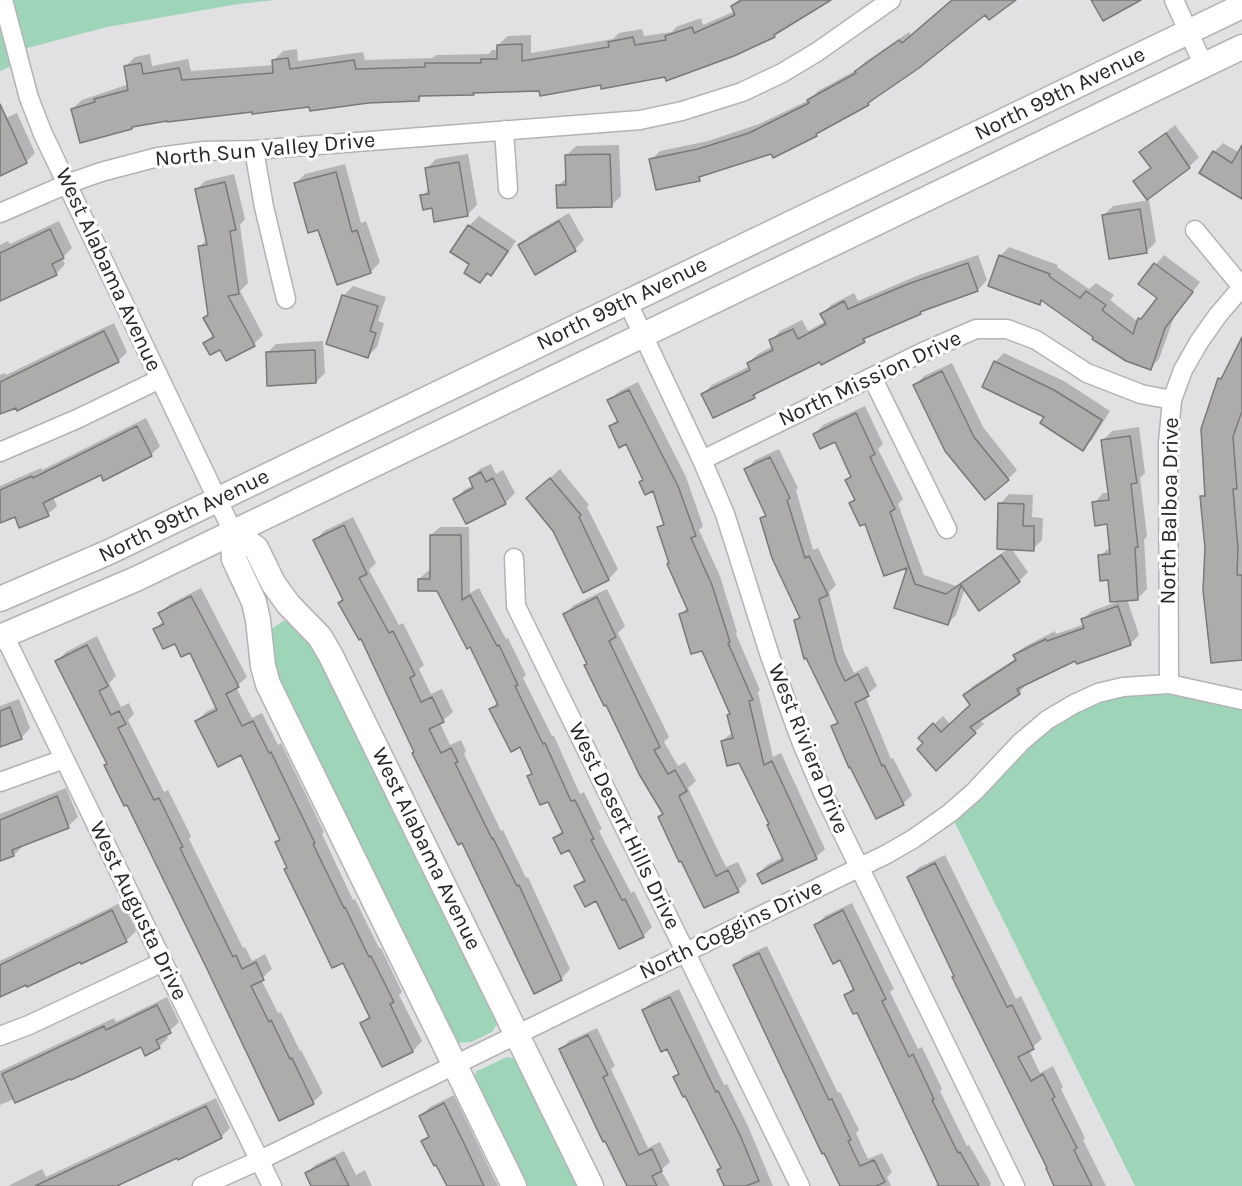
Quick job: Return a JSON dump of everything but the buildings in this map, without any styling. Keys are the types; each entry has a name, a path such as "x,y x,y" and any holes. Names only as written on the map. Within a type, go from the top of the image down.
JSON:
{"main road":[{"name":"North 99th Avenue","path":"0,598 109,552 1242,6"},
{"name":"North 99th Avenue","path":"2,636 126,584 1242,47"},
{"name":"West Alabama Avenue","path":"233,532 256,548 273,583 288,604 320,637 331,656 591,1186"},
{"name":"West Alabama Avenue","path":"233,532 234,559 254,602 263,666 268,684 514,1186"}],"street":[{"name":"West Alabama Avenue","path":"3,0 29,98 67,184 233,532"},
{"name":"North Sun Valley Drive","path":"0,213 67,184 101,172 158,157 204,151 254,150 640,120 711,103 742,92 782,73 817,52 891,0"},
{"path":"1174,0 1204,66"},
{"path":"504,130 508,189"},
{"path":"254,150 264,207 286,299"},
{"name":"North Balboa Drive","path":"1169,684 1168,443 1172,400 1183,370 1199,342 1242,287 1195,230"},
{"name":"West Riviera Drive","path":"627,301 725,514 759,622 801,741 858,868 1015,1186"},
{"name":"North Mission Drive","path":"702,460 923,352 976,329 1007,329 1036,340 1087,373 1141,394 1172,400"},
{"path":"872,377 946,529"},
{"path":"0,452 77,419 160,379"},
{"name":"West Desert Hills Drive","path":"514,558 516,606 800,1186"},
{"name":"West Augusta Drive","path":"2,636 272,1186"},
{"name":"North Coggins Drive","path":"202,1186 455,1066 913,839 950,813 975,791 1022,742 1047,720 1098,693 1123,687 1169,684 1242,700"},
{"path":"0,782 64,759"},
{"path":"0,1036 163,962"}],"green space":[{"path":"0,0 275,0 238,4 107,27 16,51 19,63 0,71"},
{"path":"283,621 292,623 312,640 498,1023 492,1032 471,1042 454,1043 273,675 270,630"},
{"path":"1123,687 1242,700 1242,1186 1135,1186 950,813 1021,742"},
{"path":"507,1057 518,1059 583,1186 523,1186 473,1079 477,1071"}]}
